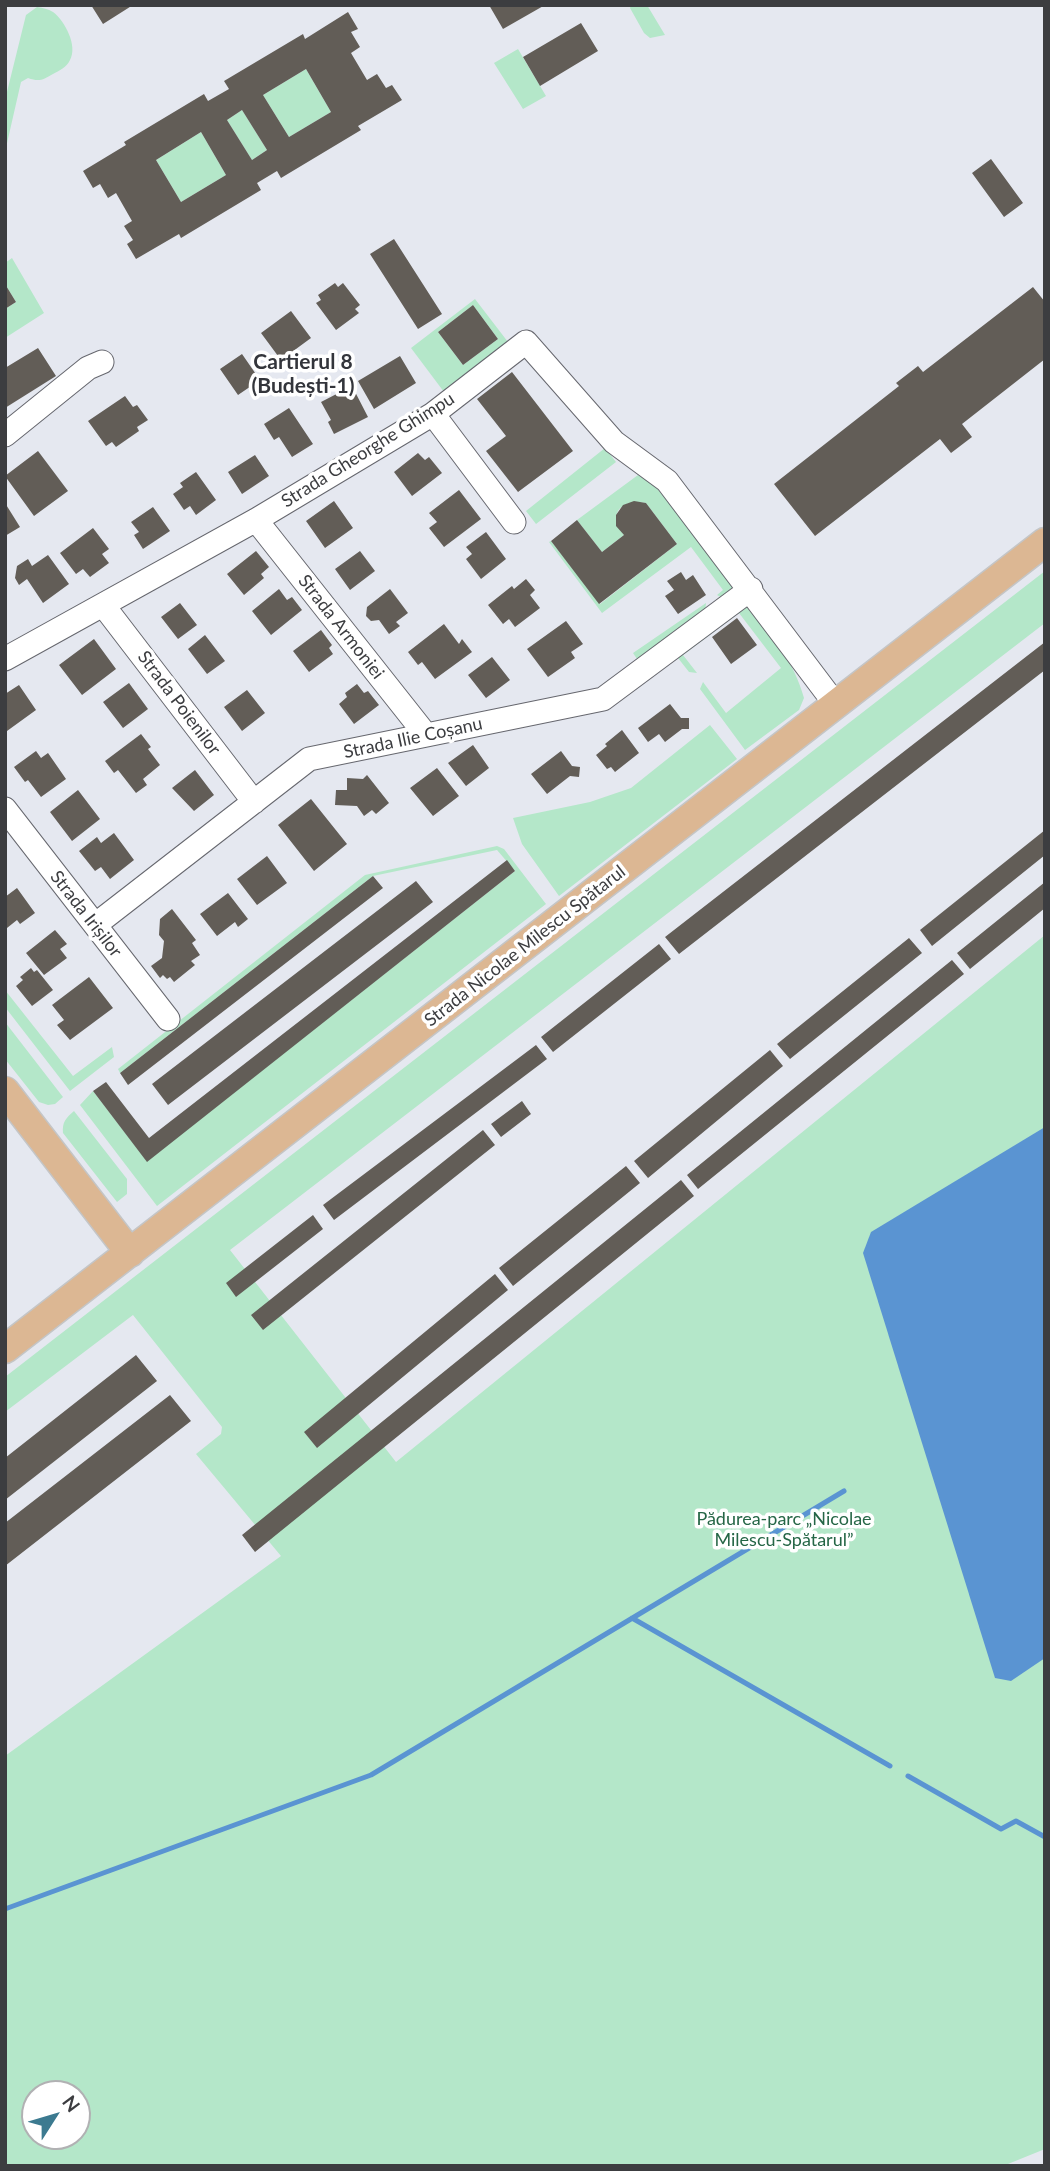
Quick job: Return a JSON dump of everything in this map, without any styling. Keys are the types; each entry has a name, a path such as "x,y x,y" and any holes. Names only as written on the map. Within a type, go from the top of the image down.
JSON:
{"main road":[{"name":"Strada Nicolae Milescu Spătarul","path":"5,1349 1045,542"},
{"path":"5,1091 130,1253"}],"street":[{"name":"Strada Gheorghe Ghimpu","path":"5,659 257,520 433,414 526,342 614,442 667,481 836,705"},
{"path":"5,435 88,368 102,362"},
{"path":"433,414 514,522"},
{"name":"Strada Armoniei","path":"257,520 426,735"},
{"name":"Strada Ilie Coșanu","path":"95,925 309,759 603,699 751,589"},
{"name":"Strada Poienilor","path":"103,605 254,802"},
{"name":"Strada Irișilor","path":"5,809 168,1019"}],"green space":[{"path":"631,5 647,5 665,35 650,38 644,33 630,8"},
{"path":"37,7 53,12 62,21 69,34 72,54 65,67 50,76 38,80 28,78 21,82 5,152 5,100 26,15"},
{"path":"518,49 546,96 523,109 494,63"},
{"path":"306,69 331,112 289,137 263,95"},
{"path":"242,110 267,150 252,160 227,120"},
{"path":"201,132 226,175 181,202 156,160"},
{"path":"12,258 44,313 5,338 5,309 16,302 5,284 5,263"},
{"path":"475,299 508,342 444,392 411,348","holes":["473,305 498,339 463,365 438,332"]},
{"path":"605,448 616,462 536,524 526,511"},
{"path":"638,475 653,483 737,589 724,599 717,595 723,590 691,547 602,613 549,542 551,541 600,604 677,544 646,503 630,503 619,509 617,520 624,535 602,552 577,520"},
{"name":"Pădurea-parc „Nicolae Milescu-Spătarul”","path":"1045,571 1045,623 230,1250 396,1462 1045,935 1045,2149 1003,2166 5,2166 5,1756 281,1556 196,1454 221,1434 222,1427 133,1315 5,1412 5,1377"},
{"path":"706,603 705,612 637,659 633,653"},
{"path":"750,604 788,660 804,698 799,710 745,750 700,689 703,682 726,713 781,668 739,613 683,655 697,673 689,672 678,658 681,652"},
{"path":"710,725 737,759 559,896 522,844 513,818 590,802 631,788"},
{"path":"497,846 504,849 546,904 157,1206 80,1105 93,1091 147,1161 515,871 497,850 373,876 120,1073 118,1069 365,875"},
{"path":"5,990 73,1076 112,1047 114,1057 70,1091 5,1007"},
{"path":"5,1022 63,1097 55,1104 39,1102 5,1059"},
{"path":"74,1111 127,1179 127,1194 117,1202 63,1133 65,1120"}],"water":[{"path":"1045,1127 1045,1658 1011,1681 995,1678 863,1253 871,1232"}],"building":[{"path":"91,5 133,5 103,24"},
{"path":"489,5 545,5 503,29"},
{"path":"348,12 358,29 351,32 360,47 351,53 367,80 377,74 386,88 392,85 402,100 358,126 361,130 281,178 277,171 257,183 261,190 181,238 179,234 136,259 127,244 133,240 124,226 132,221 116,193 108,198 100,184 93,188 83,171 126,145 124,142 204,94 208,101 229,89 224,81 303,34 305,39","holes":["306,69 331,112 289,137 263,95","242,110 267,150 252,160 227,120","201,132 226,175 181,202 156,160"]},
{"path":"581,23 598,51 540,86 523,57"},
{"path":"991,159 1023,203 1004,217 972,173"},
{"path":"394,239 442,314 418,329 370,254"},
{"path":"335,283 338,287 343,283 360,305 355,309 359,313 336,330 316,303 321,300 318,295"},
{"path":"5,284 16,302 5,309"},
{"path":"1033,287 1045,302 1045,359 962,424 972,437 951,453 940,439 815,536 774,484 899,386 896,383 918,366 923,372"},
{"path":"473,305 498,339 463,365 438,332"},
{"path":"291,311 311,338 281,360 261,333"},
{"path":"38,348 56,376 5,408 5,368"},
{"path":"242,354 260,380 238,395 220,369"},
{"path":"400,356 416,383 374,409 358,381"},
{"path":"512,372 573,451 518,492 486,451 506,436 477,399"},
{"path":"352,386 368,417 334,434 328,422 331,420 321,402"},
{"path":"125,396 133,407 137,405 148,420 137,427 139,431 116,447 112,442 106,446 88,421"},
{"path":"289,408 313,444 292,457 279,437 274,440 264,424"},
{"path":"38,451 68,491 34,516 5,476"},
{"path":"418,453 425,460 429,457 442,473 412,496 394,472"},
{"path":"255,455 269,476 242,494 228,472"},
{"path":"196,472 216,500 196,515 190,506 184,510 173,494 183,487 180,483"},
{"path":"459,490 481,519 444,547 429,528 437,522 429,513"},
{"path":"334,501 353,528 325,548 306,521"},
{"path":"634,501 646,503 677,544 599,604 551,541 577,520 602,552 624,535 616,526 616,515 623,505"},
{"path":"5,503 20,527 5,536"},
{"path":"153,507 170,531 143,549 134,535 139,532 131,522"},
{"path":"93,528 109,549 102,554 109,563 90,577 83,569 76,574 60,553"},
{"path":"486,532 506,559 481,579 466,559 472,554 466,547"},
{"path":"256,551 269,567 261,574 264,578 244,595 227,574"},
{"path":"360,551 375,571 350,590 335,569"},
{"path":"48,555 69,584 43,603 27,579 19,585 15,578 17,566 28,559 32,566"},
{"path":"681,572 686,580 693,575 706,595 678,614 665,596 674,590 667,581"},
{"path":"526,579 535,590 530,595 540,608 515,627 509,619 503,624 488,605 512,586 514,589"},
{"path":"279,589 287,600 292,597 302,610 271,635 252,611"},
{"path":"390,589 408,613 396,622 400,626 389,634 379,620 371,621 366,616 367,607"},
{"path":"180,603 197,625 178,639 161,617"},
{"path":"737,618 757,645 731,664 712,637"},
{"path":"566,621 583,644 571,652 575,658 548,677 527,649"},
{"path":"444,624 459,644 462,639 472,652 435,679 422,662 418,665 408,652"},
{"path":"321,630 332,645 329,648 333,654 309,672 293,651"},
{"path":"205,635 225,661 207,674 188,649"},
{"path":"94,639 116,669 82,695 59,665"},
{"path":"1045,642 1045,670 679,954 665,937"},
{"path":"492,657 510,680 486,698 468,675"},
{"path":"129,683 148,709 123,728 103,702"},
{"path":"357,684 364,693 368,691 379,705 354,724 339,704 347,697 345,693"},
{"path":"19,685 36,710 7,731 5,694"},
{"path":"247,690 265,713 242,731 224,707"},
{"path":"670,704 681,718 689,718 689,729 682,729 665,742 659,734 648,742 638,728"},
{"path":"622,730 639,753 615,772 611,767 607,769 596,755"},
{"path":"141,734 160,765 143,779 147,785 136,793 118,770 114,773 105,761"},
{"path":"473,745 489,768 466,786 448,763"},
{"path":"36,751 41,758 48,753 66,779 41,797 14,767"},
{"path":"561,751 572,766 580,767 579,777 570,776 547,794 531,774"},
{"path":"437,768 459,796 433,816 410,788"},
{"path":"195,770 214,795 194,811 172,788"},
{"path":"367,775 389,803 376,814 372,810 364,816 357,806 335,805 336,790 347,790 347,778 363,779"},
{"path":"78,790 100,819 72,841 50,812"},
{"path":"311,799 347,844 314,871 278,825"},
{"path":"1045,830 1045,855 932,946 920,930"},
{"path":"114,833 134,860 110,879 101,867 95,871 79,851 97,837 101,843"},
{"path":"267,856 287,883 257,905 237,879"},
{"path":"507,860 515,871 147,1162 93,1091 106,1082 149,1138"},
{"path":"373,876 383,888 128,1085 120,1073"},
{"path":"416,881 433,902 168,1105 152,1084"},
{"path":"1045,882 1045,908 970,969 957,953"},
{"path":"17,888 35,913 20,924 17,920 7,928 5,897"},
{"path":"228,893 248,919 238,927 235,922 217,936 200,914"},
{"path":"172,909 196,940 192,943 200,955 191,961 195,965 174,982 163,975 160,978 151,966 162,958 164,941 159,935 160,919"},
{"path":"55,930 67,944 60,949 67,958 44,975 26,953"},
{"path":"909,938 922,953 790,1059 777,1044"},
{"path":"659,944 671,959 553,1052 541,1037"},
{"path":"952,960 964,974 698,1189 687,1175"},
{"path":"31,968 34,972 37,970 53,990 32,1006 16,986 23,980 20,977"},
{"path":"89,977 113,1008 70,1040 57,1025 64,1020 52,1005"},
{"path":"536,1045 547,1059 334,1220 323,1205"},
{"path":"770,1050 783,1066 648,1178 634,1161"},
{"path":"522,1101 531,1114 501,1137 491,1124"},
{"path":"483,1130 495,1145 263,1330 251,1315"},
{"path":"626,1166 640,1183 513,1286 499,1268"},
{"path":"681,1180 694,1196 255,1552 242,1535"},
{"path":"313,1215 323,1229 236,1297 226,1283"},
{"path":"495,1274 508,1290 317,1448 304,1432"},
{"path":"136,1355 157,1381 5,1500 5,1458"},
{"path":"170,1395 191,1421 5,1566 5,1523"}],"waterway":[{"path":"5,1909 371,1775 844,1491"},
{"path":"632,1618 890,1766"},
{"path":"908,1776 1001,1829 1016,1821 1045,1837"}],"district":[{"name":"Cartierul 8 (Budești-1)","path":"303,374"}]}
